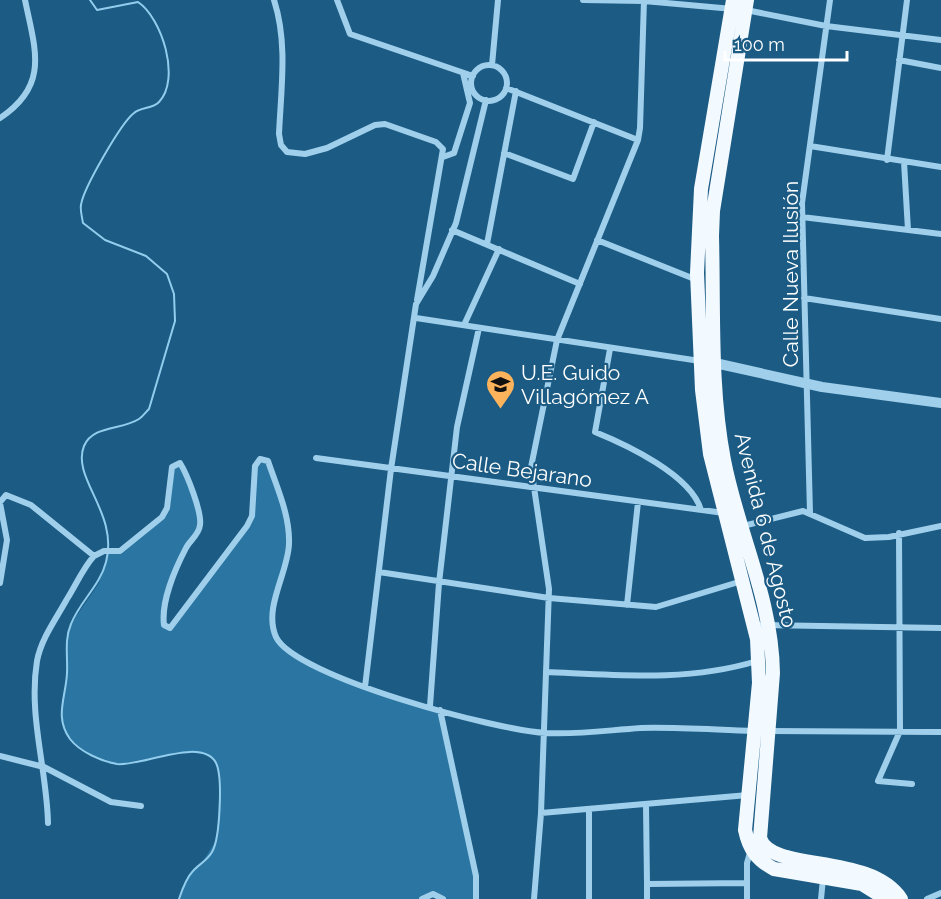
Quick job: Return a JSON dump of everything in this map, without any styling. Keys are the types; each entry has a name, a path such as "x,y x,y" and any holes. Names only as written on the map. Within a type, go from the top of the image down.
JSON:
{"highway":[{"name":"Avenida 6 de Agosto","path":"740,5 701,189 698,280 724,464 770,624 773,674 748,795 752,825 767,849"},
{"name":"Avenida 6 de Agosto","path":"740,5 713,211 713,280 705,425 724,513 755,625 762,731 751,849"},
{"path":"698,280 713,280"},
{"path":"751,849 767,849 781,856 861,871 884,892"},
{"path":"751,849 765,864 774,869 862,884 901,899"}],"street":[{"path":"0,118 22,100 37,70 25,0"},
{"path":"274,0 280,18 283,54 279,134 281,145 287,152 305,154 327,148 375,125 385,124 436,142 443,149 425,241 416,318 391,469 365,687"},
{"path":"337,0 350,34 473,76"},
{"path":"492,65 498,0"},
{"path":"584,0 740,5 826,26 941,40"},
{"name":"Calle Nueva Ilusión","path":"810,513 802,217 830,0"},
{"path":"886,160 907,0"},
{"path":"534,899 541,813 549,598 532,488 531,467 557,340 638,140 644,1"},
{"path":"899,60 941,68"},
{"path":"492,65 503,71 506,88 496,99 480,98 472,88 473,76 481,67 492,65"},
{"path":"443,157 454,153 458,146 470,103 463,73"},
{"path":"506,88 638,140"},
{"path":"487,243 516,91"},
{"path":"416,304 433,276 452,230 486,100"},
{"path":"504,153 573,180 594,122"},
{"path":"810,146 941,167"},
{"path":"904,162 908,230"},
{"path":"802,217 941,234"},
{"path":"452,230 580,284"},
{"path":"597,240 698,280"},
{"path":"464,325 499,249"},
{"path":"804,298 941,319"},
{"path":"416,318 708,362 806,384 941,403"},
{"path":"429,706 439,582 457,427 479,328"},
{"path":"610,349 596,432 641,452 668,471 698,500 701,510"},
{"name":"Calle Bejarano","path":"316,458 724,513"},
{"path":"48,823 44,767 36,718 37,660 48,631 94,556 104,551 120,551 162,518 167,508 172,467 180,462 200,516 200,526 181,558 172,584 163,615 164,625 170,628 247,526 252,516 255,466 260,459 268,461 288,530 289,546 272,623 277,638 290,654 365,687 475,721 544,733 641,728 941,732"},
{"path":"0,583 7,540 0,502 6,495 31,505 94,556"},
{"path":"627,605 638,502"},
{"path":"743,526 790,512 810,513 848,533 865,538 941,526"},
{"path":"900,533 900,731 878,781 912,784"},
{"path":"379,572 549,598 656,607 743,581"},
{"path":"755,625 941,628"},
{"path":"546,672 665,677 723,671 758,661"},
{"path":"441,710 476,876 476,899"},
{"path":"0,756 44,767 111,802 141,806"},
{"path":"541,813 748,795"},
{"path":"646,805 647,899"},
{"path":"589,809 589,899"},
{"path":"747,899 751,849"},
{"path":"821,899 823,877"},
{"path":"647,884 747,883"},
{"path":"927,899 941,893"},
{"path":"422,899 433,894 443,899"}],"shaded area":[{"path":"260,459 268,461 282,501 289,546 272,623 277,638 290,654 332,674 440,710 472,862 476,899 442,899 433,894 422,899 179,899 191,872 201,864 217,839 220,774 215,761 205,754 184,752 118,764 86,753 70,740 62,724 61,711 67,675 66,647 71,624 99,583 109,551 134,541 164,513 170,496 174,463 186,472 200,526 181,558 163,615 164,625 170,628 252,516 255,466"}],"waterway":[{"path":"90,0 97,10 138,2 147,10 166,49 168,79 165,92 159,102 134,113 103,157 83,197 81,207 83,223 105,240 146,256 167,274 174,294 175,321 149,409 132,422 94,434 84,446 82,458 84,471 101,512 108,544 103,571 79,608 69,630 62,715 65,731 74,744 104,761 127,764 170,754 198,752 209,755 216,763 220,794 215,845 210,855 188,877 179,899"}],"place":[{"name":"U.E. Guido Villagómez A","path":"500,410"}]}
